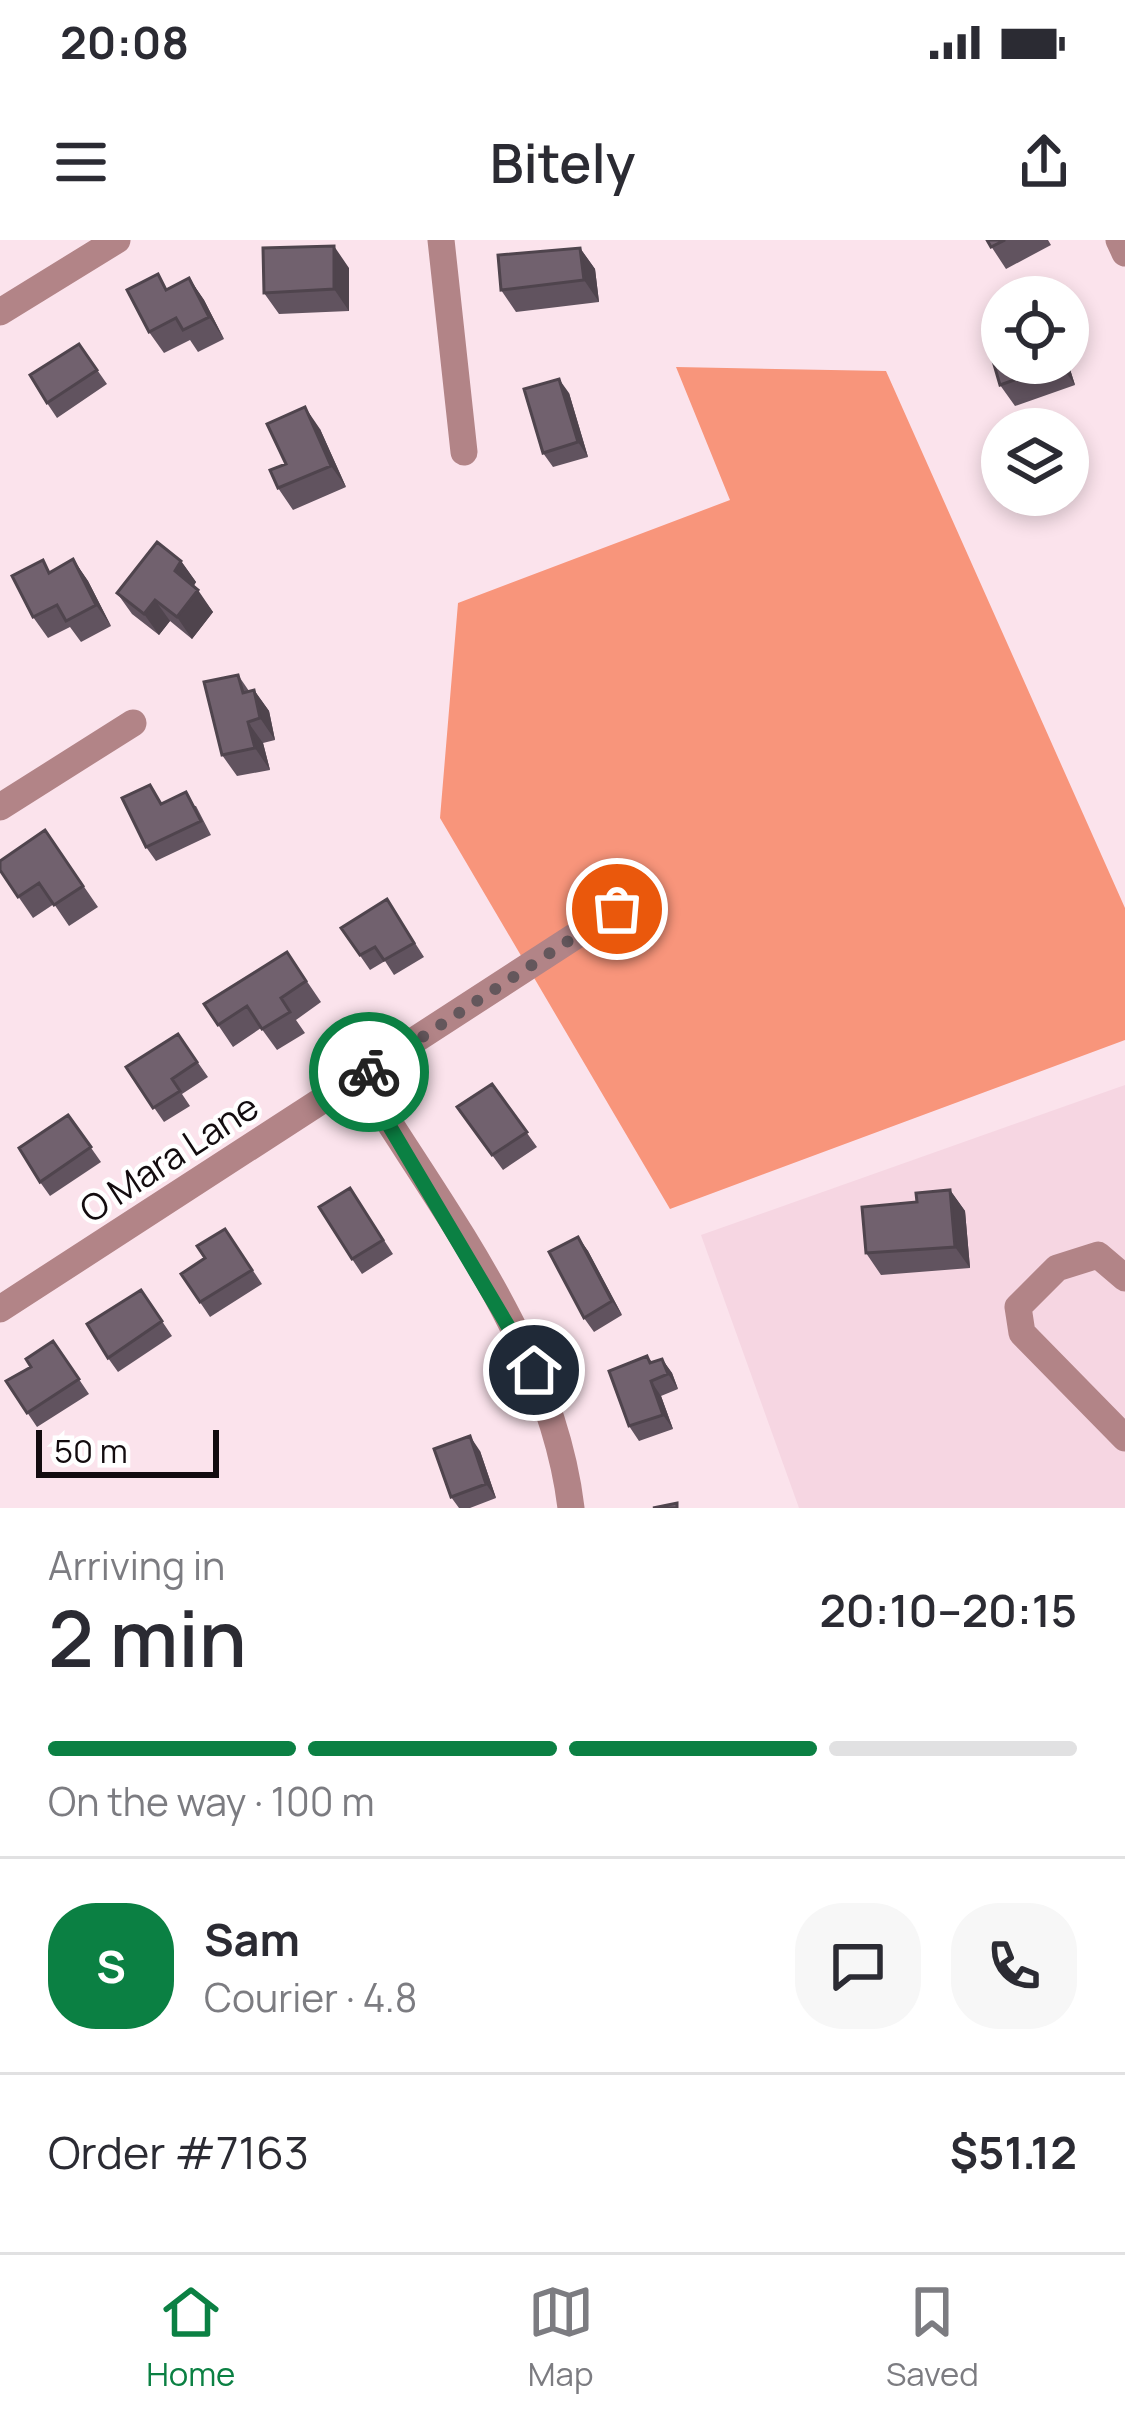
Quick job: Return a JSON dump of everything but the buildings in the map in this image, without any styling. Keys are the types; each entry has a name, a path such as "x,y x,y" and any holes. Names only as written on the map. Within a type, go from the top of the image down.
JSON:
{"street":[{"path":"0,312 117,240"},
{"path":"441,240 464,452"},
{"path":"1119,240 1125,253"},
{"path":"0,807 133,723"},
{"name":"O Mara Lane","path":"0,1310 617,909"},
{"path":"361,1078 534,1370 558,1443 571,1508"},
{"path":"1125,1278 1098,1255 1057,1268 1018,1307 1022,1333 1125,1438"}],"shaded area":[{"path":"676,367 886,371 1125,908 1125,1040 670,1209 440,818 458,603 730,500"},
{"path":"1125,1085 1125,1508 799,1508 701,1235"}],"way so far":[{"path":"369,1072 617,909"}],"route":[{"path":"369,1072 361,1078 508,1319 534,1370"}]}
